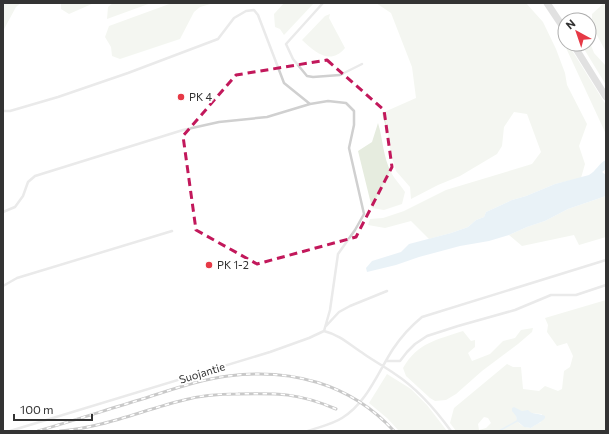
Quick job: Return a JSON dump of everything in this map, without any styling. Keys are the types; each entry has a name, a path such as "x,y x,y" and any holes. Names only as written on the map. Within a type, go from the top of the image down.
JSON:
{"main road":[{"path":"547,3 557,18"},
{"path":"579,52 606,97"}],"lane":[{"path":"323,3 286,44 292,59 307,76 313,77 340,75 362,64"},
{"path":"3,111 10,111 66,94 218,40 234,18 246,11 254,10 258,15 284,83 310,104"},
{"path":"3,212 15,207 23,196 28,182 35,176 183,130 220,122 267,117 310,104 328,101 346,103 354,111 354,125 349,148 364,214 338,254 330,310 324,329"},
{"path":"3,286 17,278 172,231"},
{"path":"308,431 341,419 351,412 360,402 384,367 397,343 412,325 422,317 606,260"},
{"path":"387,361 400,361 415,344 427,336 515,310 551,295 576,295 606,285"},
{"path":"324,329 339,312 387,291"},
{"path":"324,329 344,339 364,354 396,374 425,398 451,431"},
{"name":"Suojantie","path":"10,431 270,352 309,338 324,329"}],"highlighted area":[{"path":"327,60 384,110 392,167 356,237 257,264 196,230 183,136 236,75"}],"shaded area":[{"path":"3,3 21,3 16,7 3,31"},
{"path":"61,3 94,3 69,14 61,9"},
{"path":"113,3 151,3 107,19 108,7"},
{"path":"172,3 214,3 200,7 194,12 180,39 120,59 112,56 111,47 105,37 109,26"},
{"path":"284,3 314,3 284,35 280,29 275,27 274,14"},
{"path":"376,3 526,3 543,22 556,49 565,73 567,85 587,124 579,146 585,164 581,178 555,184 512,200 486,212 484,217 476,220 468,227 429,239 411,221 385,228 368,225 370,219 383,218 404,211 446,190 532,164 541,152 527,114 514,112 504,127 502,146 497,154 460,176 438,185 411,199 410,187 396,171 382,113 416,98 412,67 391,13"},
{"path":"604,3 606,3 606,52 597,35 597,12 594,12"},
{"path":"330,14 329,18 345,48 334,56 328,57 317,53 302,40 325,16"},
{"path":"568,52 573,52 606,105 606,133"},
{"path":"586,52 594,52 606,66 606,85"},
{"path":"378,123 388,166 405,192 402,204 384,210 372,208 358,151 372,142"},
{"path":"606,196 606,237 579,245 574,235 522,246 509,235 545,221 568,209"},
{"path":"606,300 606,431 456,431 450,423 454,408 507,364 513,367 521,367 523,389 539,391 545,386 558,391 562,389 564,371 570,367 573,356 567,343 557,346 547,332 548,325 545,318","holes":["530,413 542,414 541,422 531,428 521,425 516,416","484,417 488,418 491,423 486,428 479,430 478,424"]},
{"path":"533,328 532,332 518,344 482,371 456,394 446,400 435,401 430,398 406,376 403,368 409,359 422,347 463,331 471,341 475,340 475,347 468,353 472,361 490,354 503,341 515,338 521,330"},
{"path":"387,374 411,389 427,405 447,431 399,431 387,418 369,403"}],"water":[{"path":"606,160 606,169 602,172 606,175 606,196 568,209 545,221 509,235 489,241 460,246 367,272 366,268 372,261 401,252 409,244 468,227 476,220 484,217 486,212 512,200 555,184 589,175"},
{"path":"514,407 522,411 528,410 532,413 543,415 545,418 531,428 524,427 517,421 516,416 512,411 512,408"}],"waterway":[{"path":"499,431 517,421"}],"railway":[{"path":"38,431 194,383 228,376 251,374 274,374 318,382 338,390 358,401 377,415 394,431"},
{"path":"60,431 91,426 184,400 218,395 288,395 311,400 336,409"}],"place":[{"name":"PK 4","path":"181,97"},
{"name":"PK 1-2","path":"209,265"}]}
